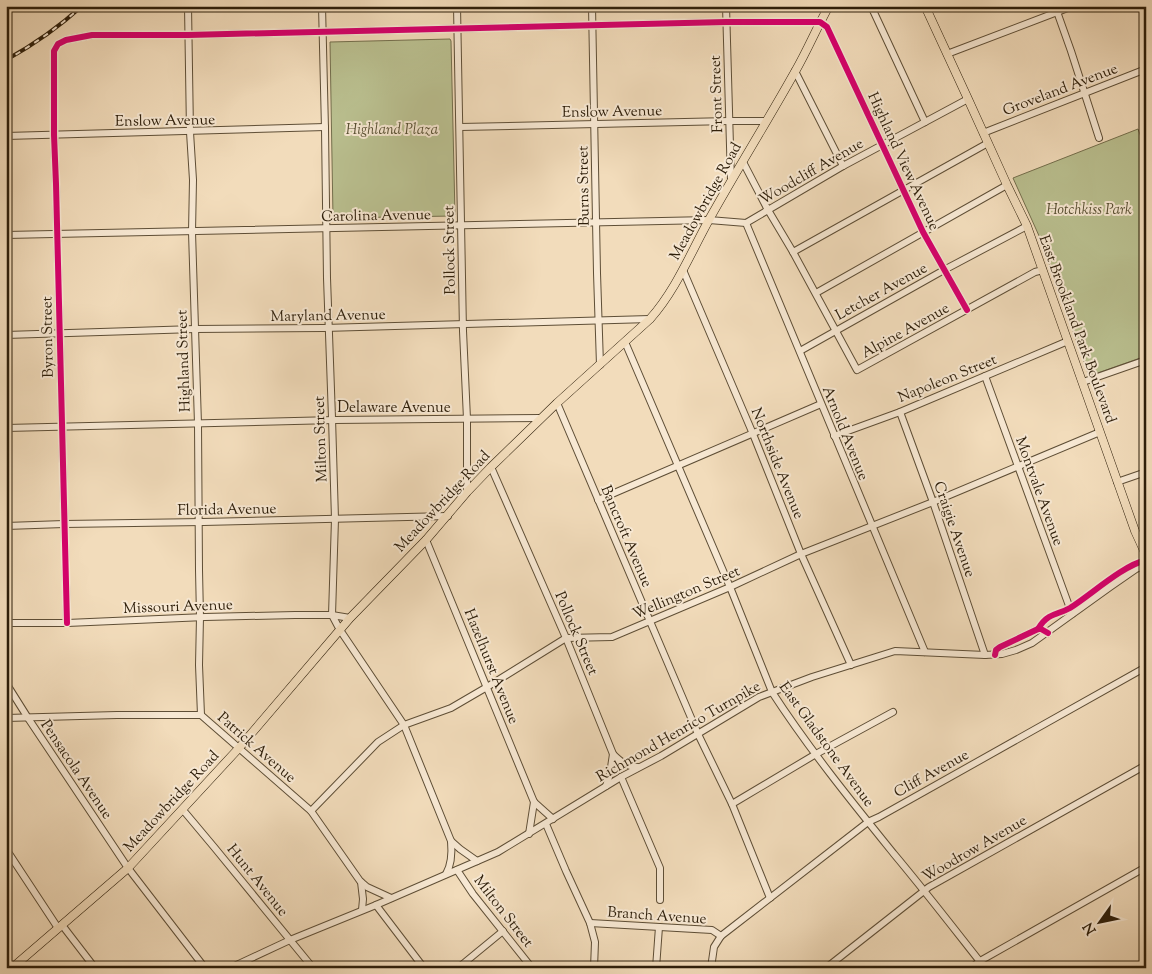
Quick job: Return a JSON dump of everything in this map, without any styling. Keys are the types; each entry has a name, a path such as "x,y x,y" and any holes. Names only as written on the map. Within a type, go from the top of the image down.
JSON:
{"main road":[{"name":"Meadowbridge Road","path":"12,968 128,868 239,748 350,618 426,540 491,467 659,309 795,71 829,6"},
{"name":"East Brookland Park Boulevard","path":"925,6 1027,226 1117,482 1137,537 1146,555"}],"street":[{"name":"Highland Street","path":"188,6 198,424 201,715"},
{"name":"Milton Street","path":"322,6 328,328 335,519 332,615 340,630 404,725 451,841 450,862 446,874"},
{"name":"Pollock Street","path":"457,6 468,492"},
{"name":"Burns Street","path":"592,6 600,364"},
{"name":"Front Street","path":"726,6 731,181"},
{"path":"871,6 925,122"},
{"path":"947,54 1056,9 1073,6"},
{"path":"1056,9 1099,138"},
{"path":"188,35 726,22 820,22"},
{"name":"Highland View Avenue","path":"820,22 827,27 923,232 966,310"},
{"name":"Byron Street","path":"67,623 54,135 54,51 58,44 66,40 92,36 188,35"},
{"name":"Groveland Avenue","path":"983,133 1146,69"},
{"path":"795,71 843,166"},
{"name":"Woodcliff Avenue","path":"746,223 843,166 968,100"},
{"name":"Enslow Avenue","path":"460,127 766,121"},
{"name":"Enslow Avenue","path":"6,136 325,128"},
{"path":"793,252 988,143"},
{"path":"743,162 835,330"},
{"path":"816,293 1007,185"},
{"name":"Carolina Avenue","path":"6,235 709,220 746,223"},
{"name":"Arnold Avenue","path":"746,223 924,652"},
{"name":"Letcher Avenue","path":"800,351 835,330 1027,226"},
{"name":"Northside Avenue","path":"683,270 753,434 801,554 851,665"},
{"name":"Alpine Avenue","path":"835,330 857,370 1035,272 1043,270"},
{"name":"Maryland Avenue","path":"6,334 650,319"},
{"name":"Napoleon Street","path":"834,436 900,412 1068,341"},
{"name":"East Gladstone Avenue","path":"625,342 730,587 772,692 868,822 985,968"},
{"path":"1083,382 1146,360"},
{"name":"Montvale Avenue","path":"985,376 1072,614"},
{"name":"Bancroft Avenue","path":"557,404 698,734 732,804 770,898"},
{"path":"598,500 821,404"},
{"name":"Craigie Avenue","path":"900,412 985,655"},
{"name":"Delaware Avenue","path":"6,428 332,420 542,418"},
{"name":"Wellington Street","path":"566,638 612,637 730,587 801,554 933,502 1100,432"},
{"name":"Pollock Street","path":"491,467 566,638 613,754"},
{"path":"1117,482 1146,472"},
{"name":"Florida Avenue","path":"6,526 448,516"},
{"name":"Hazelhurst Avenue","path":"426,540 534,802 553,819"},
{"name":"Richmond Henrico Turnpike","path":"230,968 290,940 498,852 638,767 661,756 752,701 772,692 891,651 985,655 1009,653 1023,648 1048,633 1136,569 1146,565"},
{"name":"Missouri Avenue","path":"6,622 67,623 332,615 350,618"},
{"path":"995,655 996,650 1000,647 1038,629 1048,633"},
{"path":"311,811 378,742 404,725 451,708 566,638"},
{"name":"Cliff Avenue","path":"721,936 868,822 1146,667"},
{"name":"Pensacola Avenue","path":"6,683 128,868 205,968"},
{"path":"732,804 816,754 893,712"},
{"name":"Patrick Avenue","path":"6,718 201,715 311,811 367,887 391,898"},
{"path":"613,754 624,763 638,767"},
{"path":"606,786 613,754"},
{"name":"Woodrow Avenue","path":"826,968 924,891 1146,765"},
{"path":"621,777 660,868 660,900"},
{"path":"529,834 534,802"},
{"name":"Hunt Avenue","path":"183,810 313,968"},
{"path":"546,824 590,923 594,942 593,966"},
{"name":"Milton Street","path":"451,841 477,861"},
{"path":"6,849 60,927 95,968"},
{"path":"971,968 1146,867"},
{"name":"Milton Street","path":"457,870 473,894 532,968"},
{"name":"Patrick Avenue","path":"360,880 364,899 362,910"},
{"path":"376,905 424,968"},
{"name":"Branch Avenue","path":"590,923 712,930 721,936"},
{"path":"656,968 659,927"},
{"path":"458,968 503,931"},
{"path":"711,968 714,947 721,936"}],"green space":[{"name":"Highland Plaza","path":"450,39 455,215 334,218 330,42"},
{"name":"Hotchkiss Park","path":"1138,129 1141,137 1146,135 1146,356 1089,376 1040,238 1013,178"}],"railway":[{"path":"6,60 46,35 82,6"}],"cycle path":[{"path":"67,623 54,135 54,51 58,44 66,40 92,35 188,35 726,22 820,22 827,27 923,232 967,310"},
{"path":"1038,629 1049,617 1070,608 1117,574 1146,560"},
{"path":"995,655 996,650 1000,647 1038,629 1048,633"}]}
